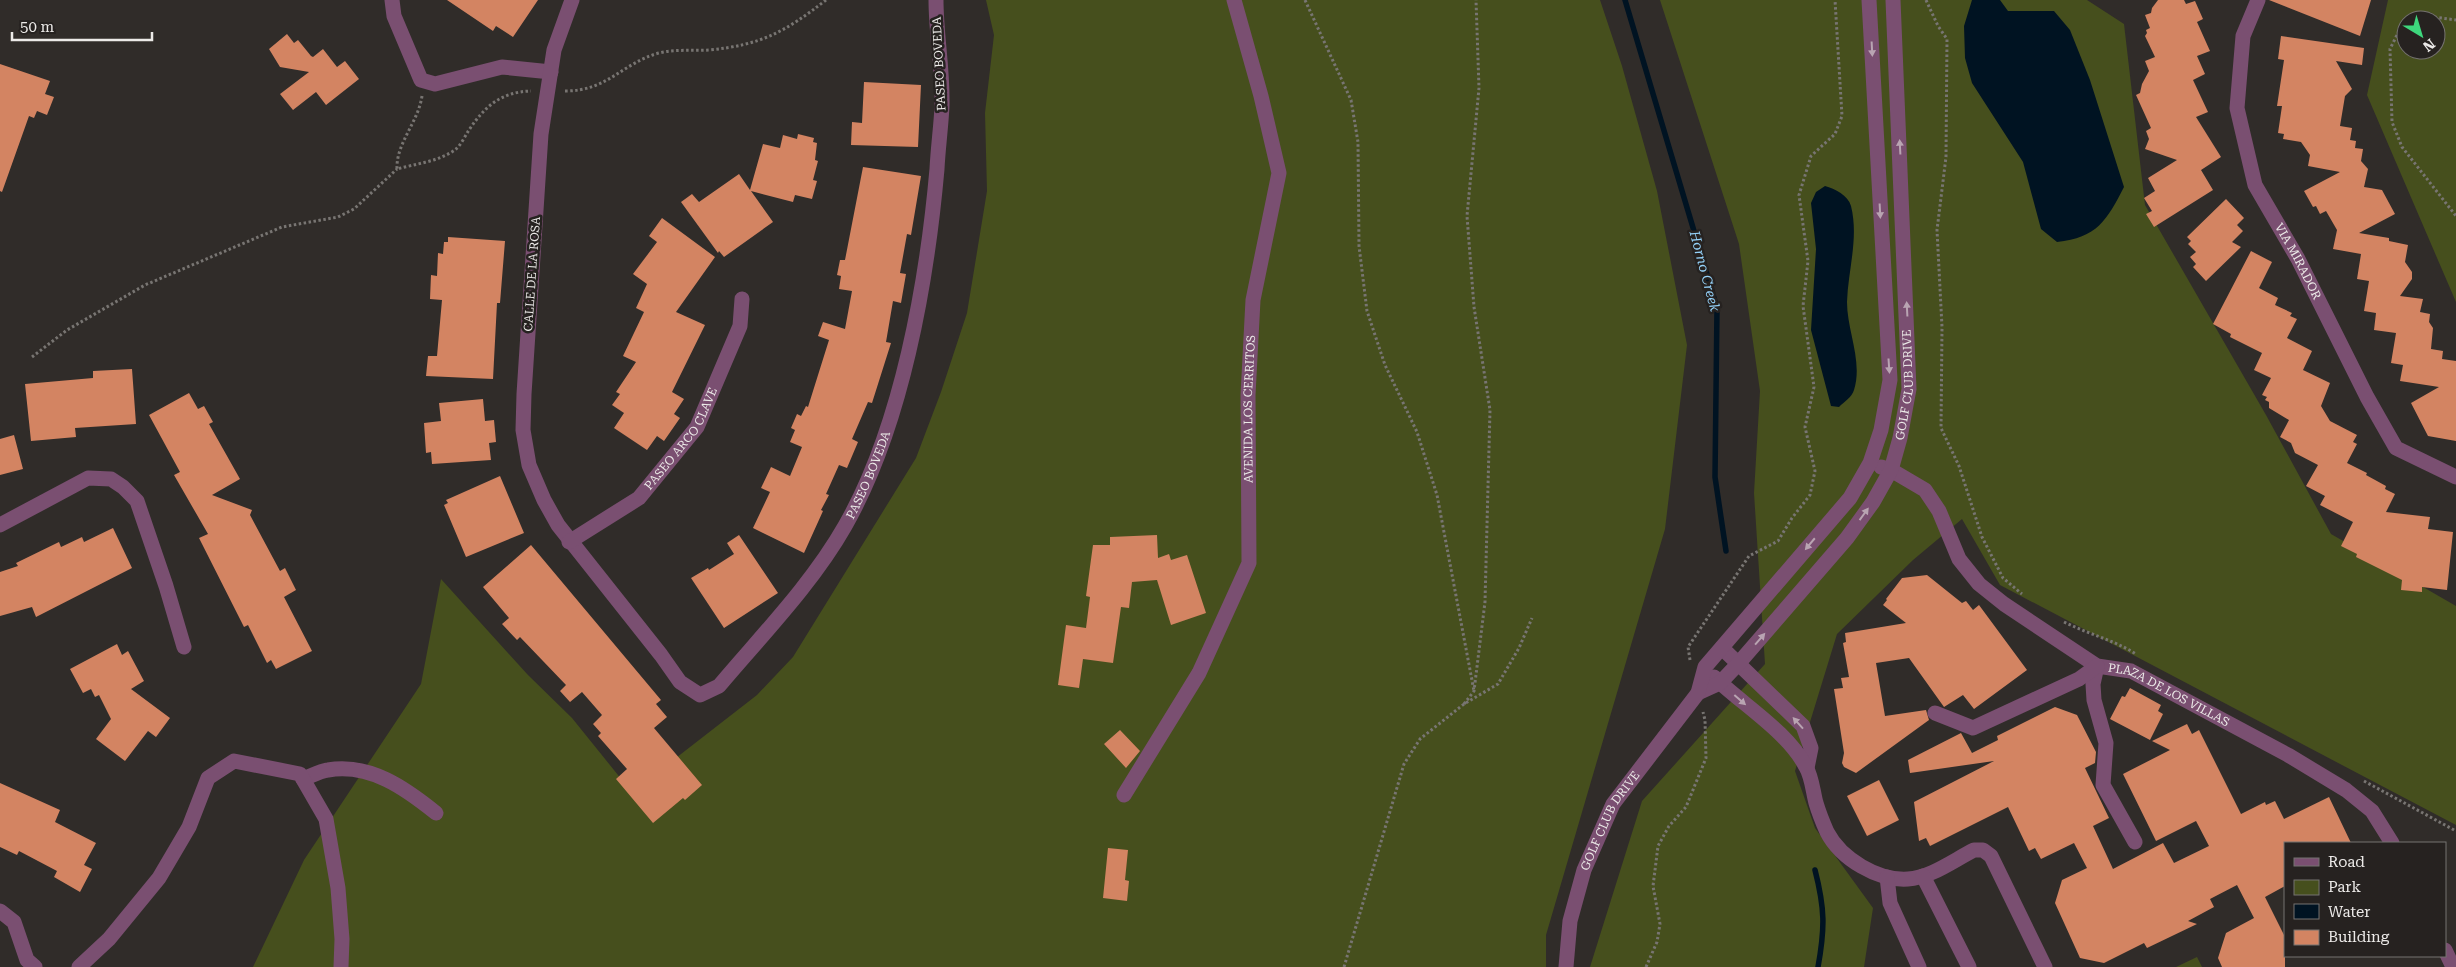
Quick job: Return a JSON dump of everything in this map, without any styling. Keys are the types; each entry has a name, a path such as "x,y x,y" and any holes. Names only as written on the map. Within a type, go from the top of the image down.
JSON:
{"street":[{"path":"392,0 394,16 421,80 435,84 502,67 551,72"},
{"name":"CALLE DE LA ROSA","path":"569,542 544,500 529,465 523,430 541,134 554,50 572,0"},
{"name":"PASEO BOVEDA","path":"569,542 661,654 680,682 700,695 720,686 808,579 845,526 875,462 896,398 920,300 934,200 942,105 936,0"},
{"name":"AVENIDA LOS CERRITOS","path":"1124,796 1199,673 1249,563 1248,395 1253,300 1278,173 1261,96 1234,0"},
{"name":"GOLF CLUB DRIVE","path":"1698,693 1698,667 1722,648 1850,498 1870,463 1881,430 1890,380 1869,0"},
{"name":"GOLF CLUB DRIVE","path":"1566,967 1570,921 1584,870 1613,804 1698,693 1720,683 1847,538 1891,470 1909,390 1893,0"},
{"name":"VIA MIRADOR","path":"2258,0 2243,36 2238,108 2255,185 2298,258 2367,397 2396,448 2456,477"},
{"name":"PASEO ARCO CLAVE","path":"569,542 639,498 697,427 740,326 742,299"},
{"name":"PLAZA DE LOS VILLAS","path":"1870,463 1891,470 1915,482 1931,497 1960,560 1979,584 2031,623 2097,666 2131,671 2288,756 2346,790 2372,811 2391,842"},
{"path":"0,525 88,478 111,479 123,487 136,501 166,586 184,647"},
{"path":"1722,648 1803,726 1811,748 1807,768"},
{"path":"1936,713 1973,728 2079,679 2097,666"},
{"path":"2097,666 2093,684 2094,700 2106,743 2102,785 2135,842"},
{"path":"1698,667 1720,683 1791,745 1807,768 1816,805 1828,833 1839,848 1854,862 1887,877 1909,879 1923,876 1974,850 1982,850 1991,856 2045,967"},
{"path":"79,967 109,939 159,878 189,827 208,778 234,760 300,774 326,819 338,888 342,940 341,967"},
{"path":"303,778 327,770 349,768 384,777 409,791 436,813"},
{"path":"1923,876 1969,967"},
{"path":"1887,877 1890,903 1919,967"},
{"path":"0,911 14,922 27,960 35,967"},
{"path":"2446,952 2453,967"}],"path":[{"path":"32,357 68,330 145,285 282,227 338,217 354,209 397,169 437,158 456,149 476,119 496,99 511,93 580,91 592,88 640,60 660,52 747,45 770,37 795,23 826,0"},
{"path":"1305,0 1351,100 1358,142 1359,246 1367,311 1385,364 1417,432 1437,495 1474,691"},
{"path":"1464,704 1474,691 1485,602 1490,410 1474,307 1467,216 1479,88 1476,0"},
{"path":"1698,667 1688,647 1748,556 1778,541 1792,518 1810,495 1815,471 1805,427 1814,387 1803,306 1808,261 1799,195 1812,156 1835,134 1842,116 1835,0"},
{"path":"1926,0 1938,26 1947,39 1946,157 1937,230 1942,327 1941,428 1960,466 1982,537 1998,570 2003,578 2030,600"},
{"path":"2396,37 2390,49 2392,122 2402,147 2456,216"},
{"path":"397,169 397,158 420,112 426,81"},
{"path":"1344,967 1404,764 1420,738 1464,704 1498,684 1519,648 1532,618"},
{"path":"2059,620 2084,632 2121,645 2143,659"},
{"path":"1646,967 1657,942 1660,924 1653,886 1658,846 1669,826 1686,807 1706,758 1705,720 1698,693"},
{"path":"2361,780 2456,831"}],"green space":[{"path":"986,0 1600,0 1622,66 1657,191 1687,345 1665,529 1546,935 1546,967 253,967 304,860 421,684 441,579 528,675 572,718 622,780 654,775 757,695 793,657 916,458 941,392 967,313 987,191 985,113 994,35"},
{"path":"1660,0 2087,0 2124,24 2145,205 2266,415 2331,534 2456,606 2456,825 2000,585 1962,519 1913,560 1837,634 1795,771 1815,828 1873,908 1864,967 1590,967 1642,801 1765,664 1754,493 1760,391 1739,244"},
{"path":"2388,0 2456,0 2456,302 2367,95"},
{"path":"2197,957 2202,967 2176,967"}],"water":[{"path":"1972,0 2000,0 2008,11 2054,11 2070,30 2090,80 2124,187 2106,218 2091,232 2071,240 2057,242 2041,229 2023,162 1972,83 1965,58 1964,26"},
{"path":"1825,186 1837,191 1849,202 1854,230 1847,302 1857,368 1853,393 1839,407 1831,406 1811,330 1816,249 1811,203 1816,192"}],"building":[{"path":"447,0 538,0 513,37 496,26 493,31"},
{"path":"2158,0 2184,0 2186,4 2195,1 2203,19 2197,22 2210,51 2197,56 2205,74 2193,80 2208,112 2196,117 2221,157 2201,170 2213,190 2154,227 2146,214 2152,211 2144,198 2155,191 2148,178 2177,160 2145,149 2149,139 2146,131 2151,128 2136,95 2140,93 2142,84 2149,71 2145,61 2155,57 2145,36 2146,30 2150,28 2145,15 2151,13"},
{"path":"2269,0 2371,0 2360,36"},
{"path":"287,34 294,43 298,40 313,57 323,49 337,67 345,61 359,79 326,105 316,92 293,110 280,94 309,72 280,67 269,49"},
{"path":"2281,36 2364,48 2362,65 2336,61 2352,89 2345,96 2340,126 2352,128 2350,140 2356,141 2355,148 2363,149 2361,161 2368,169 2364,187 2382,190 2395,214 2359,233 2389,238 2389,241 2408,245 2405,262 2412,272 2412,279 2400,296 2423,299 2420,312 2430,314 2429,322 2433,328 2431,349 2443,351 2442,359 2456,361 2456,441 2428,436 2411,403 2439,387 2400,381 2403,365 2391,363 2396,333 2374,330 2376,313 2364,311 2369,281 2357,279 2361,254 2333,249 2337,230 2326,211 2320,214 2316,206 2313,207 2304,191 2340,172 2308,166 2310,155 2301,142 2283,139 2284,134 2278,133 2282,106 2277,106 2284,60 2278,59"},
{"path":"0,64 50,81 45,94 54,97 47,115 37,111 34,118 29,116 2,192 0,191"},
{"path":"864,82 921,85 918,147 851,145 852,122 862,123"},
{"path":"798,134 814,138 813,142 817,143 815,160 818,161 813,180 817,181 812,199 795,195 793,202 751,191 773,222 724,257 719,251 718,253 681,202 692,194 699,202 739,174 750,190 763,144 780,148 783,135 797,139"},
{"path":"863,167 921,176 911,235 907,234 900,273 906,274 901,303 893,301 886,342 891,343 872,403 868,402 852,439 858,442 847,468 839,465 826,494 829,495 821,510 823,511 804,553 753,528 770,492 761,488 771,467 790,476 802,447 790,442 795,430 791,428 797,414 801,416 806,406 808,407 829,340 818,336 823,322 845,329 852,291 839,289 841,276 837,275 840,260 845,260"},
{"path":"2226,199 2244,218 2237,225 2243,231 2232,242 2241,247 2206,281 2193,267 2196,264 2190,257 2196,252 2188,244 2191,241 2187,237"},
{"path":"662,218 715,257 676,312 705,325 672,392 684,399 674,414 680,418 664,441 657,436 647,450 614,428 624,413 612,405 620,394 616,392 636,362 623,356 644,312 636,308 647,284 633,274 657,242 649,236"},
{"path":"448,237 505,241 500,303 497,303 493,379 426,376 428,356 437,356 442,300 430,299 431,275 437,276 438,253 443,254 444,242 448,242"},
{"path":"2251,251 2272,262 2259,288 2278,298 2275,305 2292,313 2290,316 2297,319 2287,338 2312,351 2303,370 2330,383 2321,406 2330,421 2357,435 2353,442 2357,444 2347,463 2367,473 2366,475 2386,486 2385,489 2395,494 2386,512 2430,517 2428,529 2453,532 2447,590 2422,587 2422,592 2401,590 2402,580 2356,557 2357,554 2341,546 2353,522 2320,505 2325,496 2306,486 2318,465 2295,453 2291,443 2280,437 2289,420 2269,408 2269,402 2265,400 2267,397 2262,395 2271,378 2254,370 2262,353 2230,337 2231,334 2213,324"},
{"path":"132,369 136,424 75,428 76,437 31,441 25,384 93,378 93,371"},
{"path":"189,393 198,409 204,406 213,422 209,424 240,479 212,495 252,510 250,515 280,571 285,568 296,590 284,597 312,651 276,669 271,660 267,663 248,625 244,627 199,538 208,534 174,475 180,472 149,415"},
{"path":"483,399 485,421 494,420 496,442 489,443 491,460 432,464 431,452 426,453 424,423 441,421 439,403"},
{"path":"14,435 23,469 0,475 0,439"},
{"path":"500,476 524,533 466,557 444,505 448,503 446,500"},
{"path":"113,528 132,568 36,617 32,607 0,616 0,572 18,566 16,563 59,542 61,547 82,537 84,542"},
{"path":"739,535 778,593 724,628 691,578 708,568 709,570 734,554 727,543"},
{"path":"1157,535 1158,558 1169,554 1171,560 1187,555 1206,613 1171,625 1157,580 1132,582 1129,608 1121,607 1113,663 1083,659 1079,688 1058,685 1066,625 1086,628 1090,597 1086,596 1093,545 1110,545 1110,537"},
{"path":"531,545 661,700 656,704 667,717 654,728 702,785 653,823 616,779 627,769 598,736 601,733 593,724 602,715 582,692 570,702 560,691 566,685 520,637 517,640 502,624 509,618 483,587"},
{"path":"1927,575 1962,603 1966,601 1973,610 1979,605 2027,670 1974,709 1963,695 1944,707 1909,658 1876,663 1885,716 1926,710 1929,720 1856,773 1844,767 1842,763 1844,753 1834,689 1843,688 1841,678 1849,677 1843,643 1846,642 1845,633 1906,623 1883,605 1902,578"},
{"path":"117,644 122,655 128,651 144,681 131,689 170,718 156,737 148,731 125,761 96,739 111,719 99,695 95,697 91,689 83,693 70,669"},
{"path":"2130,688 2161,705 2158,711 2163,714 2150,740 2110,719 2122,696 2125,697"},
{"path":"2055,707 2077,715 2096,752 2095,763 2085,768 2109,818 2093,826 2113,869 2163,843 2174,863 2209,846 2196,821 2156,841 2123,774 2170,750 2152,741 2187,724 2192,734 2199,730 2241,814 2265,802 2266,805 2275,801 2284,819 2329,797 2351,842 2284,842 2284,887 2265,897 2284,935 2285,967 2222,967 2218,958 2226,933 2254,918 2237,885 2210,899 2214,907 2188,921 2197,924 2147,948 2144,943 2104,963 2080,958 2055,903 2062,880 2087,868 2074,843 2041,859 2035,848 2029,851 2008,807 1930,846 1926,838 1919,841 1914,802 1994,761 1910,773 1908,760 1961,733 1972,753 1998,740 1997,736"},
{"path":"1120,730 1140,751 1126,768 1104,744"},
{"path":"1879,780 1899,820 1867,836 1847,796"},
{"path":"0,783 60,810 55,822 96,843 84,865 92,869 80,892 54,877 57,871 19,851 17,855 0,847"},
{"path":"1108,848 1128,850 1125,880 1129,881 1127,901 1103,898"}],"waterway":[{"name":"Horno Creek","path":"1625,0 1717,308 1715,477 1726,551"},
{"name":"Horno Creek","path":"1815,870 1821,896 1823,919 1818,967"}]}
